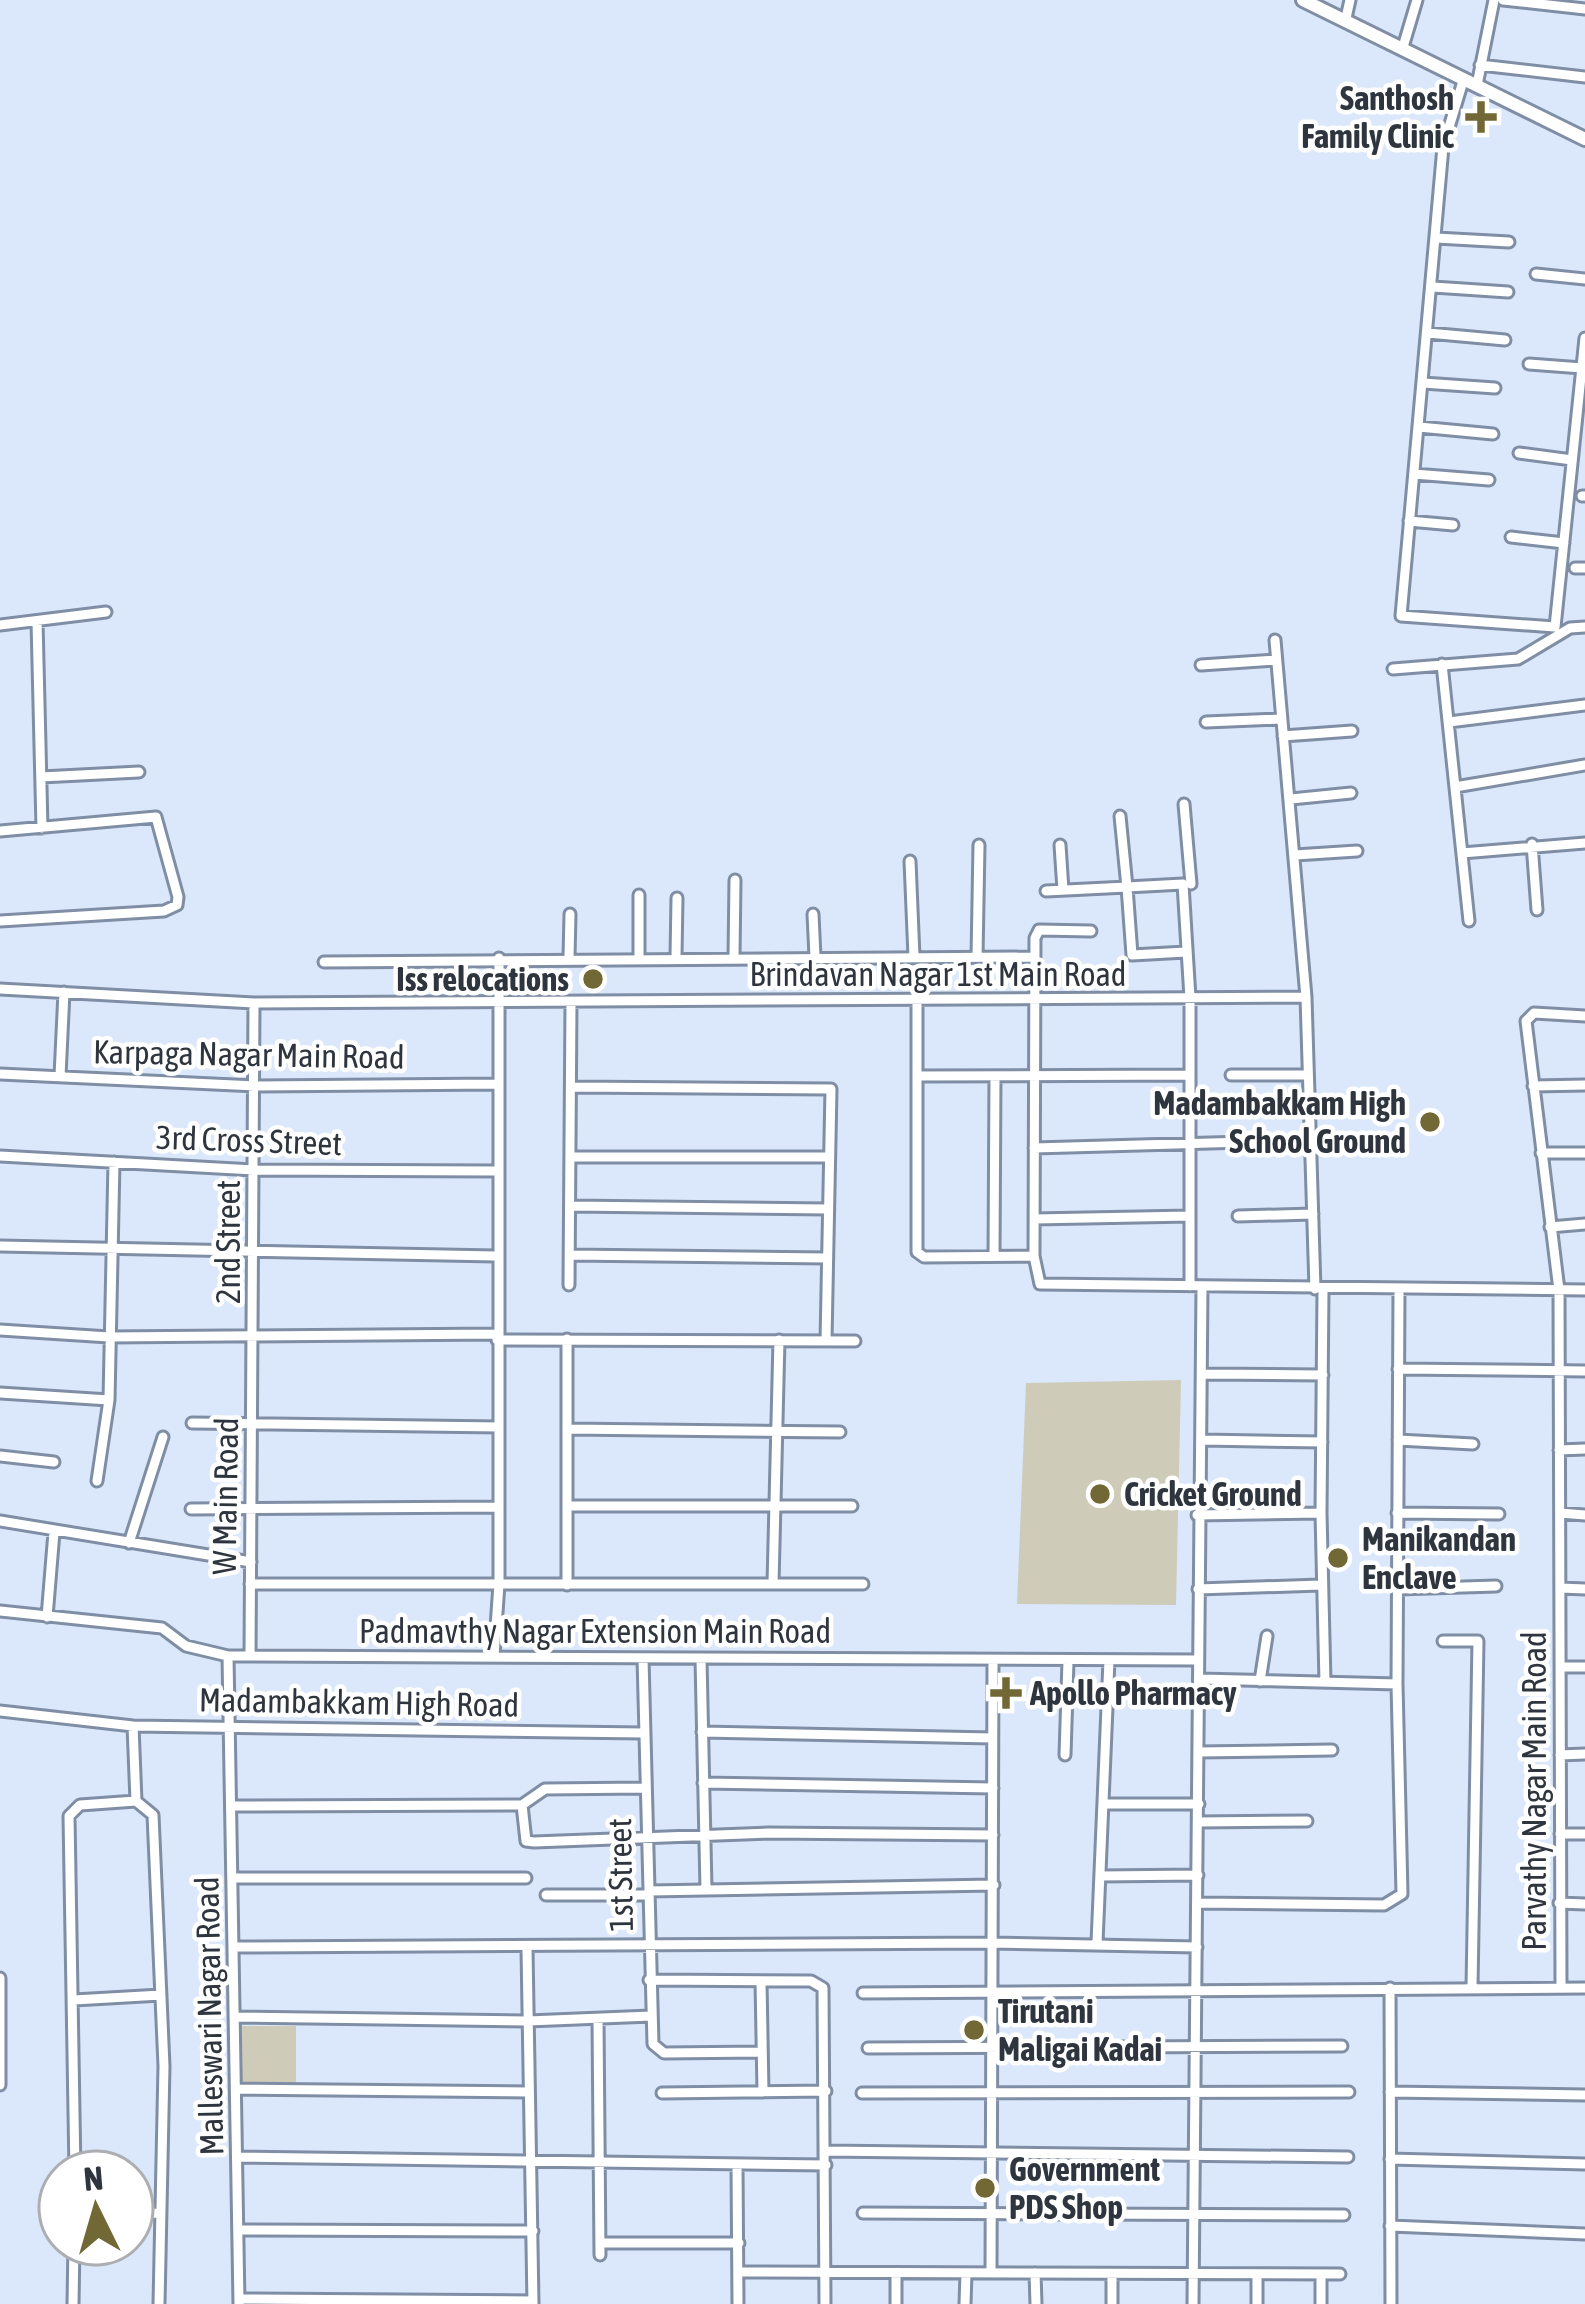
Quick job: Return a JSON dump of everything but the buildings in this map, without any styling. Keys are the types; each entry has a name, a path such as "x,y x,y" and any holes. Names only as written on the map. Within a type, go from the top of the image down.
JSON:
{"street":[{"path":"1303,0 1585,139"},
{"path":"1346,18 1350,0"},
{"path":"1403,47 1418,0"},
{"path":"1478,86 1496,0 1585,9"},
{"path":"1480,65 1585,77"},
{"path":"1464,78 1443,147 1420,428 1398,612 1405,618 1555,627 1585,338"},
{"path":"1436,238 1509,242"},
{"path":"1536,274 1585,279"},
{"path":"1433,287 1508,292"},
{"path":"1428,333 1505,340"},
{"path":"1528,364 1582,368"},
{"path":"1423,383 1495,388"},
{"path":"1420,428 1493,434"},
{"path":"1519,453 1572,460"},
{"path":"1414,474 1489,480"},
{"path":"1409,521 1454,525"},
{"path":"1511,537 1564,543"},
{"path":"0,625 106,612"},
{"path":"37,621 42,828"},
{"path":"1393,669 1518,659 1570,628 1585,627"},
{"path":"1275,640 1306,997 1323,1376 1320,1586 1325,1682"},
{"path":"1201,665 1276,660"},
{"path":"1442,664 1469,921"},
{"path":"1448,722 1585,705"},
{"path":"1206,722 1281,719"},
{"path":"1283,736 1352,730"},
{"path":"1455,787 1585,765"},
{"path":"41,777 139,772"},
{"path":"1291,799 1351,793"},
{"path":"1184,804 1192,883 1186,952 1190,1216 1204,1374 1197,1515 1200,1679 1193,2304"},
{"path":"1120,816 1132,955 1186,952"},
{"path":"0,830 157,817 177,905 164,911 0,921"},
{"path":"1462,853 1585,843"},
{"path":"1532,844 1537,910"},
{"path":"976,957 979,845"},
{"path":"1060,845 1063,890"},
{"path":"1295,855 1358,851"},
{"path":"910,861 914,957"},
{"path":"734,956 735,880"},
{"path":"1046,891 1192,883"},
{"path":"639,895 639,957"},
{"path":"676,898 676,956"},
{"path":"569,957 570,914"},
{"path":"814,914 815,957"},
{"path":"1091,931 1039,930 1035,957 1034,1256 1043,1286 1585,1290"},
{"path":"324,962 1035,957"},
{"path":"494,1656 499,1584 495,1256 499,958"},
{"name":"Brindavan Nagar 1st Main Road","path":"0,989 254,1003 1306,997"},
{"path":"60,1076 64,992"},
{"path":"917,1002 917,1252 1034,1256"},
{"name":"2nd Street","path":"254,1003 256,1337"},
{"path":"569,1285 571,1003"},
{"name":"Parvathy Nagar Main Road","path":"1561,1987 1559,1290 1526,1021 1534,1012 1585,1016"},
{"name":"Karpaga Nagar Main Road","path":"0,1074 257,1086 497,1084"},
{"path":"916,1076 1190,1075"},
{"path":"1231,1075 1307,1075"},
{"path":"994,1256 995,1076"},
{"path":"1533,1086 1585,1085"},
{"path":"572,1087 831,1089 826,1340"},
{"path":"1034,1148 1312,1140"},
{"path":"1541,1153 1585,1153"},
{"name":"3rd Cross Street","path":"0,1156 254,1170 496,1171"},
{"path":"572,1157 828,1157"},
{"path":"97,1481 109,1400 114,1162"},
{"path":"571,1206 827,1208"},
{"path":"1238,1216 1313,1214"},
{"path":"1034,1219 1190,1216"},
{"path":"1550,1227 1585,1224"},
{"path":"0,1246 254,1255 495,1256"},
{"path":"570,1255 827,1258"},
{"path":"1198,1903 1384,1905 1402,1894 1397,1684 1399,1291"},
{"path":"0,1330 109,1337 855,1341"},
{"name":"W Main Road","path":"250,1656 256,1337"},
{"path":"567,1339 567,1585"},
{"path":"773,1583 779,1340"},
{"path":"1399,1369 1585,1371"},
{"path":"1204,1374 1323,1376"},
{"path":"0,1394 109,1400"},
{"path":"192,1423 499,1426"},
{"path":"569,1429 841,1432"},
{"path":"129,1543 164,1437"},
{"path":"1202,1440 1322,1442"},
{"path":"1398,1440 1473,1444"},
{"path":"1559,1450 1585,1449"},
{"path":"0,1456 54,1462"},
{"path":"568,1506 852,1506"},
{"path":"191,1509 499,1507"},
{"path":"1197,1515 1322,1513"},
{"path":"1397,1513 1499,1514"},
{"path":"1559,1513 1585,1515"},
{"path":"0,1521 250,1562"},
{"path":"46,1617 54,1532"},
{"path":"250,1583 863,1584"},
{"path":"1198,1589 1320,1586"},
{"path":"1398,1588 1496,1586"},
{"path":"1561,1588 1585,1589"},
{"name":"Padmavthy Nagar Extension Main Road","path":"0,1611 162,1628 186,1646 228,1656 1198,1660"},
{"path":"1260,1681 1267,1636"},
{"path":"1443,1641 1478,1641 1472,1987"},
{"name":"Malleswari Nagar Road","path":"228,1656 239,2301"},
{"path":"643,1658 644,1733"},
{"path":"701,1659 706,1889"},
{"path":"1097,1943 1109,1660"},
{"path":"1065,1755 1068,1661"},
{"path":"991,2273 993,1662"},
{"path":"1560,1667 1585,1667"},
{"path":"1200,1679 1397,1684"},
{"name":"Madambakkam High Road","path":"0,1711 133,1726 644,1733"},
{"path":"133,1726 136,1801"},
{"path":"702,1732 992,1738"},
{"name":"1st Street","path":"644,1733 651,2016"},
{"path":"1199,1752 1332,1750"},
{"path":"1560,1755 1585,1754"},
{"path":"703,1783 994,1787"},
{"path":"231,1806 522,1805 544,1789 644,1788"},
{"path":"75,2148 69,1816 80,1804 136,1801 153,1815 160,1995 160,2304"},
{"path":"1103,1804 1198,1804"},
{"path":"522,1805 526,1841 993,1835"},
{"path":"1198,1822 1307,1821"},
{"path":"1560,1834 1585,1834"},
{"path":"1100,1876 1198,1875"},
{"path":"233,1878 526,1878"},
{"path":"546,1895 994,1885"},
{"path":"1559,1904 1585,1904"},
{"path":"235,1947 1097,1943 1197,1947"},
{"path":"239,2301 533,2303 527,1949"},
{"path":"0,1978 0,2085"},
{"path":"649,1980 816,1982 823,1988 825,2304"},
{"path":"761,1981 763,2092"},
{"path":"1390,1988 1391,2304"},
{"path":"863,1993 1585,1988"},
{"path":"74,2000 160,1995"},
{"path":"236,2017 528,2021 651,2016 653,2044 660,2051 762,2052"},
{"path":"598,2018 600,2249 740,2243"},
{"path":"868,2048 1342,2045"},
{"path":"238,2089 530,2092"},
{"path":"662,2093 826,2091"},
{"path":"862,2093 1349,2092"},
{"path":"1390,2092 1585,2095"},
{"path":"826,2151 1348,2157"},
{"path":"240,2157 826,2164"},
{"path":"1390,2159 1585,2164"},
{"path":"737,2164 738,2304"},
{"path":"156,2213 160,2213"},
{"path":"863,2213 1344,2215"},
{"path":"1390,2226 1585,2234"},
{"path":"241,2230 532,2231"},
{"path":"73,2304 74,2268"},
{"path":"738,2272 1340,2274"},
{"path":"896,2273 896,2304"},
{"path":"965,2304 966,2273"},
{"path":"1035,2273 1036,2304"},
{"path":"1112,2273 1112,2304"},
{"path":"1257,2274 1257,2304"},
{"path":"1321,2274 1321,2304"}],"shaded area":[{"name":"Cricket Ground","path":"1181,1380 1176,1605 1017,1604 1026,1383"},
{"path":"241,2026 296,2026 296,2084 238,2084"}],"place":[{"name":"Santhosh Family Clinic","path":"1481,117"},
{"name":"Iss relocations","path":"593,979"},
{"name":"Madambakkam High School Ground","path":"1430,1122"},
{"name":"Cricket Ground","path":"1100,1494"},
{"name":"Manikandan Enclave","path":"1338,1558"},
{"name":"Apollo Pharmacy","path":"1006,1693"},
{"name":"Tirutani Maligai Kadai","path":"974,2030"},
{"name":"Government PDS Shop","path":"985,2188"}]}
